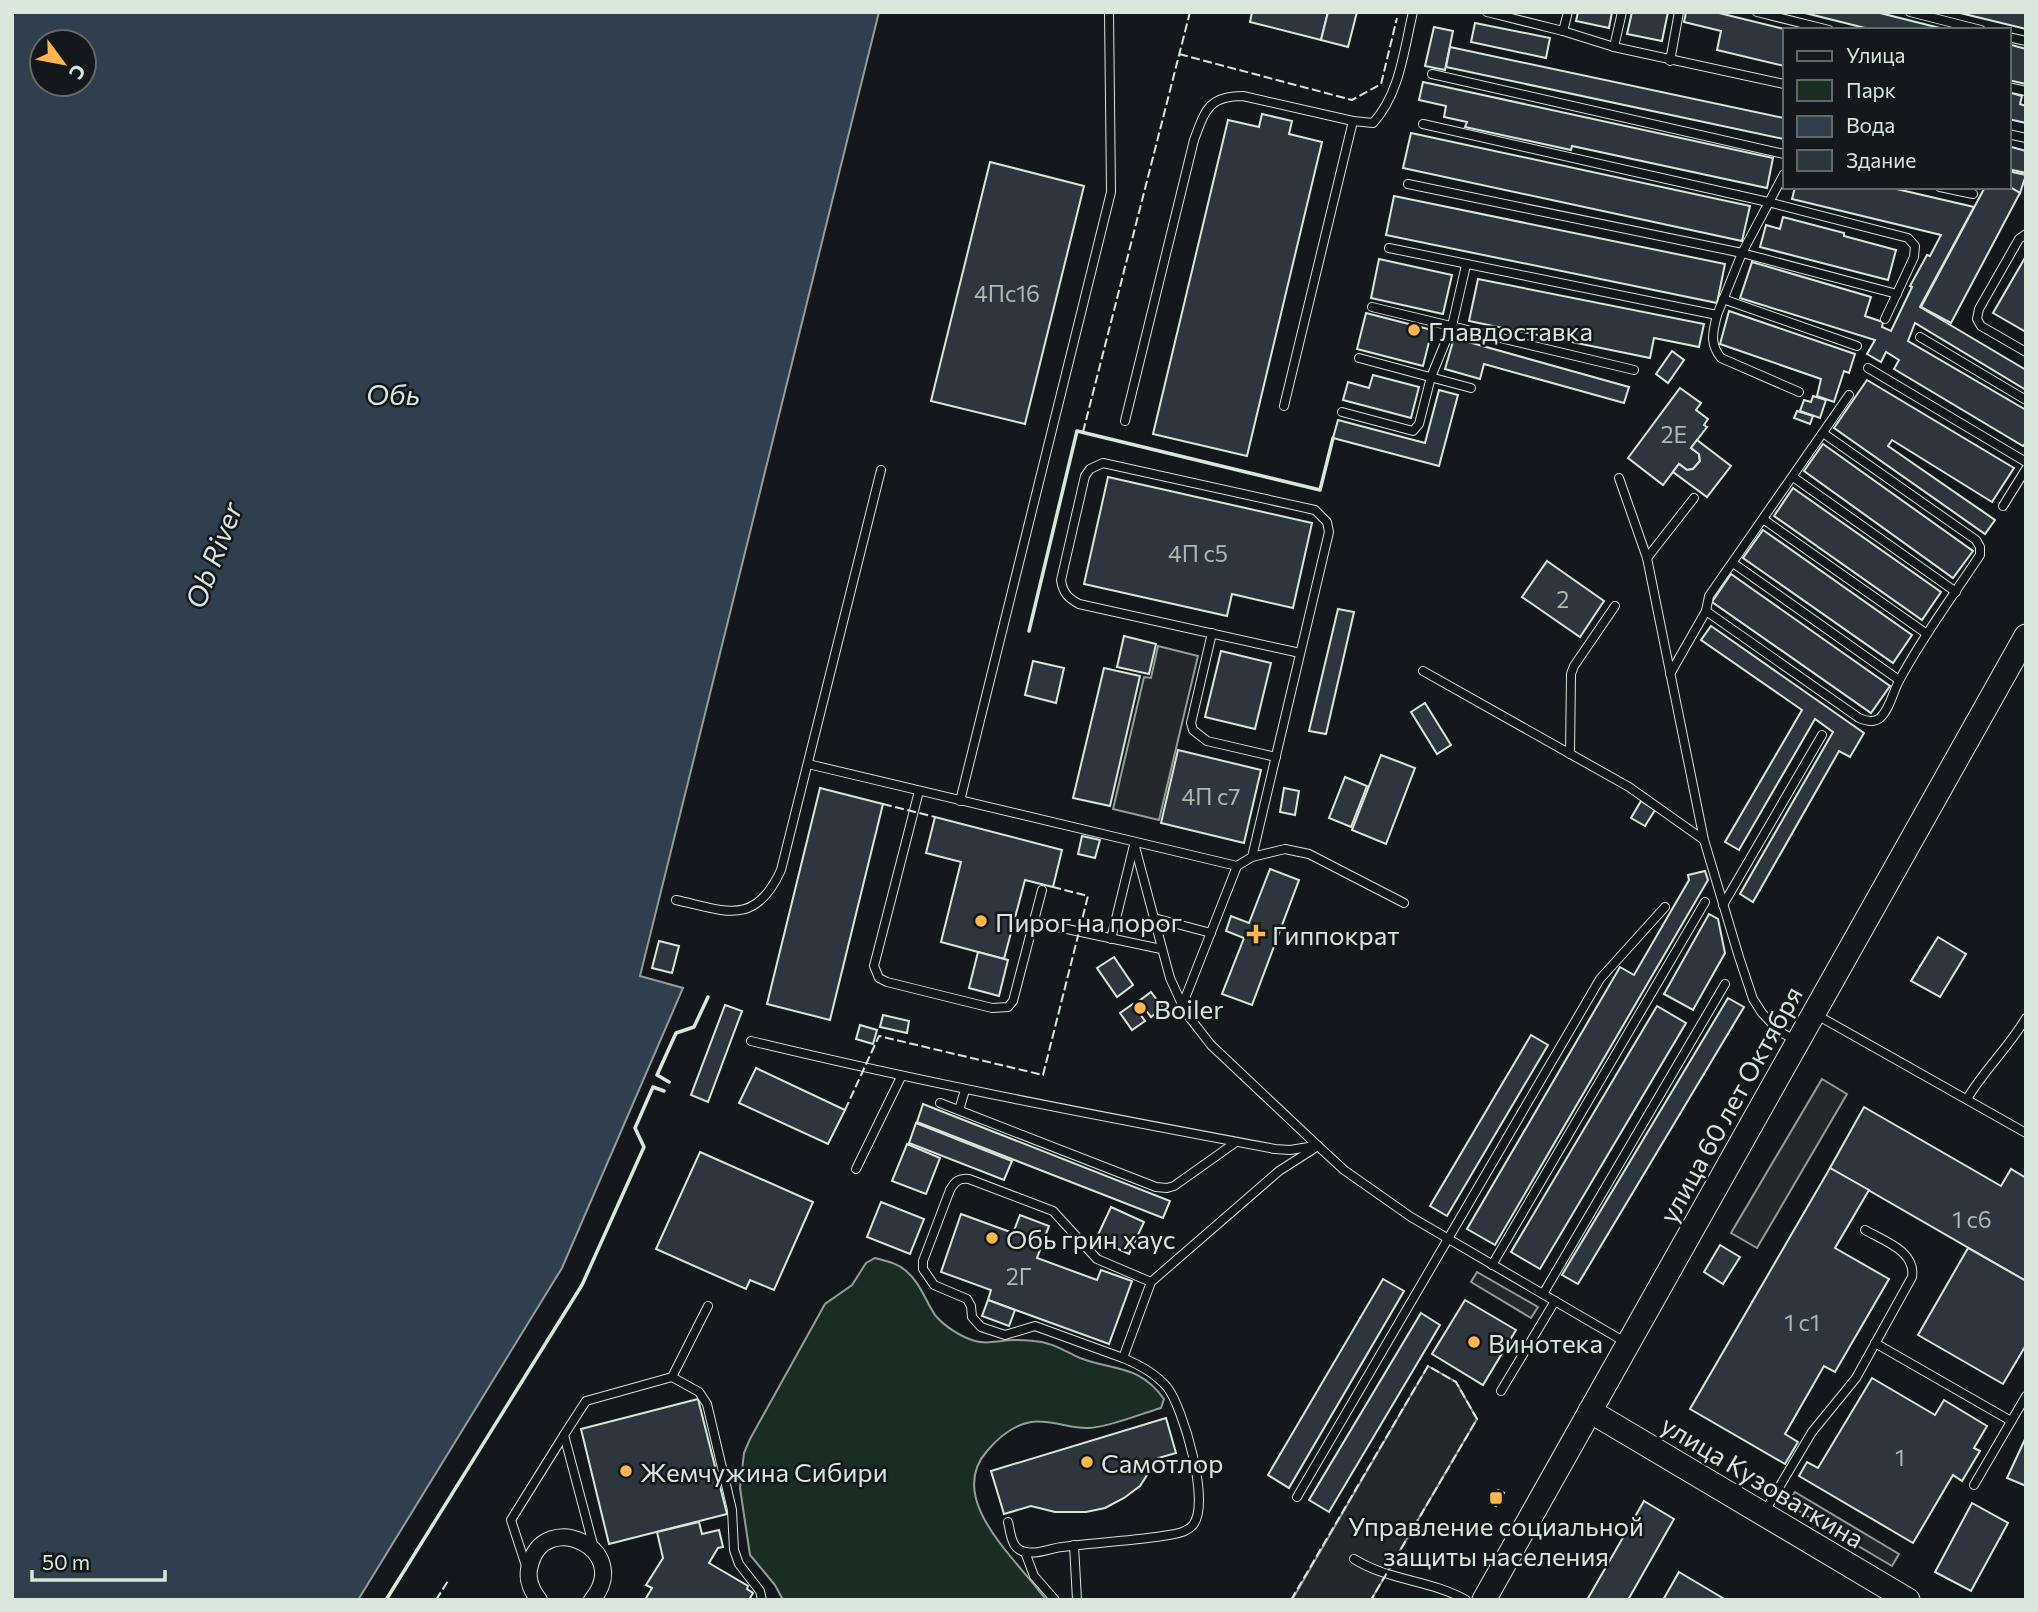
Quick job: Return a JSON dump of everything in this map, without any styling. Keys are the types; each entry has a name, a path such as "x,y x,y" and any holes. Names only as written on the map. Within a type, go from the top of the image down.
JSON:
{"main road":[{"name":"улица 60 лет Октября","path":"1484,1600 2026,636"},
{"name":"улица Кузоваткина","path":"1590,1411 1908,1600"}],"street":[{"path":"539,1600 527,1586 535,1552 553,1538 576,1538 595,1551 603,1571 598,1592 592,1600"}],"lane":[{"path":"960,801 1111,192 1109,12"},
{"path":"1125,421 1202,117 1220,99 1226,96 1243,96 1353,121 1373,122 1385,110 1395,84 1413,12"},
{"path":"1487,12 1510,15 1670,61 1783,84"},
{"path":"1563,31 1568,12"},
{"path":"1614,47 1622,12"},
{"path":"1670,61 1679,12"},
{"path":"1757,12 1821,28"},
{"path":"1910,12 1973,28"},
{"path":"1432,74 1783,154"},
{"path":"1284,406 1353,121"},
{"path":"1423,124 1768,202 1908,238 1915,246 1914,257 1885,319"},
{"path":"1783,176 1742,253 1717,315 1712,340 1715,351 1721,358 1798,392"},
{"path":"1408,184 1742,253 1896,294"},
{"path":"1949,189 1973,194"},
{"path":"2026,234 2020,239 1979,310 1978,319 1981,326 2026,352"},
{"path":"1389,248 1717,315"},
{"path":"1342,412 1413,430 1419,424 1431,377 1452,326 1466,265"},
{"path":"1723,299 1857,346"},
{"path":"1372,307 1634,370"},
{"path":"1920,337 2026,400"},
{"path":"1359,358 1471,387"},
{"path":"1868,368 2026,462"},
{"path":"1670,674 1706,611 1709,596 1849,395"},
{"path":"1706,611 1867,722 1879,718 1927,634 1980,555 1980,547 1976,540 1823,433"},
{"path":"1252,857 1329,532 1327,522 1315,510 1104,463 1090,469 1085,476 1061,580 1069,598 1079,604 1300,653"},
{"path":"2003,506 2026,468"},
{"path":"676,900 730,912 741,911 754,906 774,885 781,870 881,470"},
{"path":"1793,477 1956,592"},
{"path":"1619,478 1647,558 1704,840 1723,905 1753,999 1772,1024 1797,1041"},
{"path":"1647,558 1695,498"},
{"path":"1763,519 1927,634"},
{"path":"1733,563 1899,680"},
{"path":"1570,754 1571,674 1615,606"},
{"path":"1212,633 1191,723 1193,730 1207,741 1276,757"},
{"path":"1423,671 1629,786 1704,840"},
{"path":"1723,905 1822,736"},
{"path":"808,764 1237,866"},
{"path":"919,791 874,966 879,978 992,1008 1008,1007 1013,1001 1042,890"},
{"path":"1134,843 1170,978 1182,1006 1211,1045 1344,1170 1379,1196 1628,1343"},
{"path":"1111,939 1134,843"},
{"path":"1182,1006 1237,866 1252,857 1285,849 1310,854 1404,903"},
{"path":"1492,1265 1705,902"},
{"path":"1297,1497 1600,979 1665,907"},
{"path":"1154,918 1211,933"},
{"path":"1034,922 1161,949"},
{"path":"1543,1294 1726,984"},
{"path":"1813,1012 2026,1133"},
{"path":"1967,1099 2026,1018"},
{"path":"751,1041 901,1077 1236,1142 1282,1149 1318,1146"},
{"path":"856,1168 901,1077"},
{"path":"959,1111 965,1090"},
{"path":"940,1103 1156,1187 1174,1186 1236,1142"},
{"path":"1123,1358 1151,1282 1279,1171 1318,1146"},
{"path":"1008,1522 1016,1547 1024,1552 1034,1553 1074,1545 1171,1535 1193,1525 1198,1516 1199,1479 1176,1402 1157,1377 1137,1363 1035,1326 1010,1335 981,1326 972,1317 967,1299 934,1285 923,1269 923,1261 954,1182 961,1178 1054,1211 1097,1259 1151,1282"},
{"path":"1763,1514 1812,1432 1850,1387 1912,1277 1914,1268 1907,1255 1865,1230"},
{"path":"1501,1391 1555,1301"},
{"path":"672,1377 708,1306"},
{"path":"1875,1343 2011,1421"},
{"path":"527,1586 511,1520 586,1401 672,1377 699,1392 707,1404 732,1510 734,1550 739,1564 760,1591 762,1600"},
{"path":"1974,1485 2026,1396"},
{"path":"564,1435 595,1551"},
{"path":"1074,1545 1077,1600"},
{"path":"1024,1552 1034,1576 1055,1600"},
{"path":"1354,1559 1374,1570 1438,1587 1466,1600"}],"green space":[{"path":"875,1258 905,1270 935,1315 964,1337 989,1343 1018,1340 1047,1343 1080,1358 1135,1374 1155,1388 1164,1399 1161,1408 1097,1427 1082,1428 1038,1421 1024,1424 1006,1433 987,1451 976,1470 974,1489 980,1509 1004,1549 1046,1600 783,1600 775,1585 750,1555 740,1488 744,1453 825,1304 852,1285 866,1263"}],"shaded area":[{"path":"1158,646 1198,656 1159,820 1113,809 1144,677 1151,678"},
{"path":"1822,1079 1847,1094 1757,1248 1731,1233"},
{"path":"1477,1272 1538,1307 1531,1318 1471,1282"},
{"path":"1428,1366 1456,1382 1477,1419 1371,1600 1292,1600"},
{"path":"1795,1492 1899,1554 1892,1566 1787,1504"}],"water":[{"name":"Обь","path":"12,12 879,12 640,976 683,988 562,1268 358,1600 12,1600"}],"building":[{"path":"1252,12 1328,12 1321,40 1250,22"},
{"path":"1328,12 1357,12 1348,47 1321,40"},
{"path":"1578,12 1612,12 1609,28 1576,21"},
{"path":"1632,12 1668,12 1662,41 1627,34"},
{"path":"1686,12 1715,12 1783,29 1783,66 1717,50 1721,31 1684,22"},
{"path":"1801,12 1876,12 1940,28 1865,28"},
{"path":"1956,12 2026,12 2026,29"},
{"path":"1475,23 1550,38 1546,58 1471,42"},
{"path":"1434,27 1453,31 1445,70 1425,66"},
{"path":"2010,45 2026,49 2026,84 2010,80"},
{"path":"1450,47 1783,118 1783,139 1446,67"},
{"path":"1423,82 1773,158 1767,188 1572,146 1571,150 1465,127 1467,122 1444,117 1446,106 1419,100"},
{"path":"2010,93 2022,96 2020,104 2026,106 2026,123 2010,119"},
{"path":"1262,114 1292,121 1289,134 1322,142 1247,456 1153,434 1228,120 1259,127"},
{"path":"1411,133 1750,206 1742,241 1403,168"},
{"path":"2010,147 2026,151 2026,173 2010,169"},
{"path":"990,162 1084,186 1025,424 931,401"},
{"path":"2010,171 2026,175 2020,193 2010,187"},
{"path":"2010,187 2020,193 1951,323 1921,307 1984,189"},
{"path":"1794,189 1897,189 1974,207 1920,307 2026,370 2026,390 1915,323 1908,341 2026,410 2026,443 2023,446 1894,369 1899,360 1886,352 1881,362 1867,354 1875,340 1740,298 1752,262 1871,297 1865,316 1883,322 1882,327 1891,331 1912,287 1910,286 1941,235 1792,199"},
{"path":"1394,196 1725,264 1717,303 1386,235"},
{"path":"1783,217 1896,250 1888,280 1760,247 1766,225 1780,229"},
{"path":"2026,256 2026,332 1993,313"},
{"path":"1379,259 1452,275 1443,314 1371,298"},
{"path":"1478,279 1704,324 1699,347 1654,338 1650,358 1469,321"},
{"path":"1729,311 1855,354 1849,373 1844,371 1834,402 1817,396 1821,379 1720,344"},
{"path":"1366,313 1432,330 1423,366 1357,349"},
{"path":"1454,338 1629,387 1624,403 1484,364 1480,379 1445,369"},
{"path":"1672,351 1684,360 1668,383 1656,374"},
{"path":"1373,375 1419,387 1411,418 1343,400 1348,382 1369,388"},
{"path":"1867,380 2014,468 1992,502 1892,440 1888,446 1995,520 1985,534 1834,428"},
{"path":"1680,388 1701,403 1696,410 1708,419 1704,425 1707,427 1691,448 1699,454 1700,461 1693,469 1687,470 1679,464 1663,485 1628,458"},
{"path":"1439,390 1458,395 1439,466 1333,438 1338,420 1425,443"},
{"path":"1813,396 1826,400 1820,418 1800,411 1804,400 1811,402"},
{"path":"1797,411 1813,416 1810,424 1794,418"},
{"path":"1697,440 1731,466 1707,497 1673,472 1679,464 1687,470 1693,469 1700,461 1699,454 1691,448"},
{"path":"1823,444 1973,551 1953,578 1804,471"},
{"path":"1108,477 1312,523 1293,608 1232,594 1227,616 1084,584"},
{"path":"1793,488 1941,592 1922,620 1774,516"},
{"path":"1763,530 1912,635 1893,663 1743,558"},
{"path":"1547,561 1604,601 1580,637 1522,597"},
{"path":"1731,574 1890,686 1871,713 1712,602"},
{"path":"1338,609 1354,612 1326,734 1309,731"},
{"path":"1711,626 1864,733 1850,757 1839,751 1753,902 1740,894 1833,732 1815,719 1739,850 1725,842 1802,710 1701,640"},
{"path":"1124,636 1156,644 1149,674 1117,667"},
{"path":"1221,651 1271,663 1255,729 1205,717"},
{"path":"1033,661 1064,668 1056,703 1025,695"},
{"path":"1104,668 1140,676 1110,806 1073,798"},
{"path":"1425,703 1451,745 1437,754 1411,712"},
{"path":"1178,750 1261,770 1244,843 1161,823"},
{"path":"1381,755 1415,768 1386,844 1352,830"},
{"path":"1345,777 1367,786 1351,827 1329,818"},
{"path":"820,788 883,804 830,1020 767,1004"},
{"path":"1284,788 1299,791 1295,815 1280,812"},
{"path":"1641,801 1655,810 1645,826 1631,818"},
{"path":"935,817 1062,850 1053,887 1025,880 1004,959 941,942 961,862 926,853"},
{"path":"1082,836 1100,840 1095,858 1078,854"},
{"name":"Гиппократ","path":"1270,869 1299,880 1252,1005 1222,994 1244,938 1226,931 1231,916 1249,923"},
{"path":"1705,871 1708,880 1495,1245 1467,1229 1620,967 1634,975 1689,880 1688,875"},
{"path":"1709,914 1718,919 1725,953 1693,1010 1664,994"},
{"path":"1938,937 1966,954 1940,997 1911,981"},
{"path":"659,941 679,946 672,973 652,968"},
{"path":"978,952 1008,960 999,996 969,988"},
{"path":"1114,957 1133,985 1117,997 1097,968"},
{"path":"1151,992 1163,1008 1151,1017 1139,1001"},
{"path":"1728,998 1744,1007 1578,1284 1562,1275"},
{"path":"1133,1004 1145,1021 1132,1030 1120,1013"},
{"path":"725,1005 742,1011 708,1102 691,1095"},
{"path":"1657,1006 1686,1023 1540,1269 1511,1252"},
{"path":"883,1015 909,1021 907,1033 880,1027"},
{"path":"860,1025 877,1030 873,1044 856,1039"},
{"path":"1531,1035 1548,1045 1447,1216 1430,1206"},
{"path":"756,1068 845,1110 828,1144 739,1103"},
{"path":"923,1104 1170,1201 1163,1218 917,1122"},
{"path":"1864,1107 2001,1186 2011,1169 2026,1178 2026,1281 1830,1168"},
{"path":"916,1123 1012,1161 1004,1180 909,1143"},
{"path":"907,1144 940,1158 926,1194 892,1181"},
{"path":"700,1152 813,1202 774,1290 750,1280 746,1289 656,1249"},
{"path":"1830,1168 1869,1190 1835,1248 1889,1279 1835,1372 1824,1366 1785,1434 1798,1442 1785,1464 1690,1409"},
{"path":"881,1202 924,1219 910,1254 867,1237"},
{"path":"1111,1207 1144,1222 1129,1254 1096,1239"},
{"path":"961,1214 1013,1233 1020,1215 1049,1226 1037,1258 1097,1280 1101,1270 1132,1281 1109,1344 988,1300 991,1290 941,1272"},
{"path":"1720,1245 1740,1257 1723,1284 1704,1272"},
{"path":"1968,1248 2026,1281 2026,1345 2003,1384 1918,1335"},
{"path":"1383,1279 1404,1291 1289,1488 1268,1475"},
{"path":"988,1300 1015,1310 1009,1326 982,1316"},
{"name":"Винотека","path":"1465,1300 1516,1330 1483,1385 1432,1354"},
{"path":"1421,1313 1440,1325 1329,1512 1309,1500"},
{"path":"1872,1378 1935,1415 1944,1400 1987,1426 1974,1448 1980,1451 1962,1481 1953,1475 1913,1543 1799,1476 1807,1462 1818,1468"},
{"path":"698,1399 727,1514 609,1544 581,1429"},
{"name":"Самотлор","path":"1166,1418 1176,1453 1158,1458 1140,1486 1124,1498 1105,1508 1086,1512 1055,1512 1031,1506 1004,1514 991,1471"},
{"path":"2026,1437 2026,1486 2007,1478"},
{"path":"1498,1490 1504,1493 1496,1506 1490,1503"},
{"path":"1644,1501 1674,1519 1628,1600 1587,1600"},
{"path":"1972,1503 2008,1523 1971,1591 1935,1572"},
{"path":"699,1522 702,1534 719,1530 723,1547 718,1548 709,1563 748,1586 747,1589 753,1593 749,1600 645,1600 652,1588 646,1585 663,1558 657,1532"},
{"path":"1679,1572 1726,1600 1663,1600"}],"fence":[{"path":"1083,432 1190,12"},
{"path":"1179,54 1352,100 1381,84 1397,18"},
{"path":"883,804 935,817"},
{"path":"845,1110 879,1036 1043,1075 1088,896 1053,887"},
{"path":"1291,1600 1428,1366 1456,1382 1477,1419 1371,1600"},
{"path":"436,1600 448,1581"}],"wall":[{"path":"1029,631 1077,431 1320,490 1333,438"},
{"path":"669,1082 657,1075 676,1033 694,1027 708,997"},
{"path":"386,1600 582,1285 644,1147 635,1128 653,1087 664,1091"}],"place":[{"name":"Главдоставка","path":"1414,330"},
{"name":"Пирог на порог","path":"981,921"},
{"name":"Гиппократ","path":"1256,934"},
{"name":"Boiler","path":"1140,1008"},
{"name":"Обь грин хаус","path":"992,1238"},
{"name":"Винотека","path":"1474,1342"},
{"name":"Самотлор","path":"1087,1462"},
{"name":"Жемчужина Сибири","path":"626,1471"},
{"name":"Управление социальной защиты населения","path":"1496,1498"}],"water label":[{"name":"Ob River","path":"213,555"}]}
